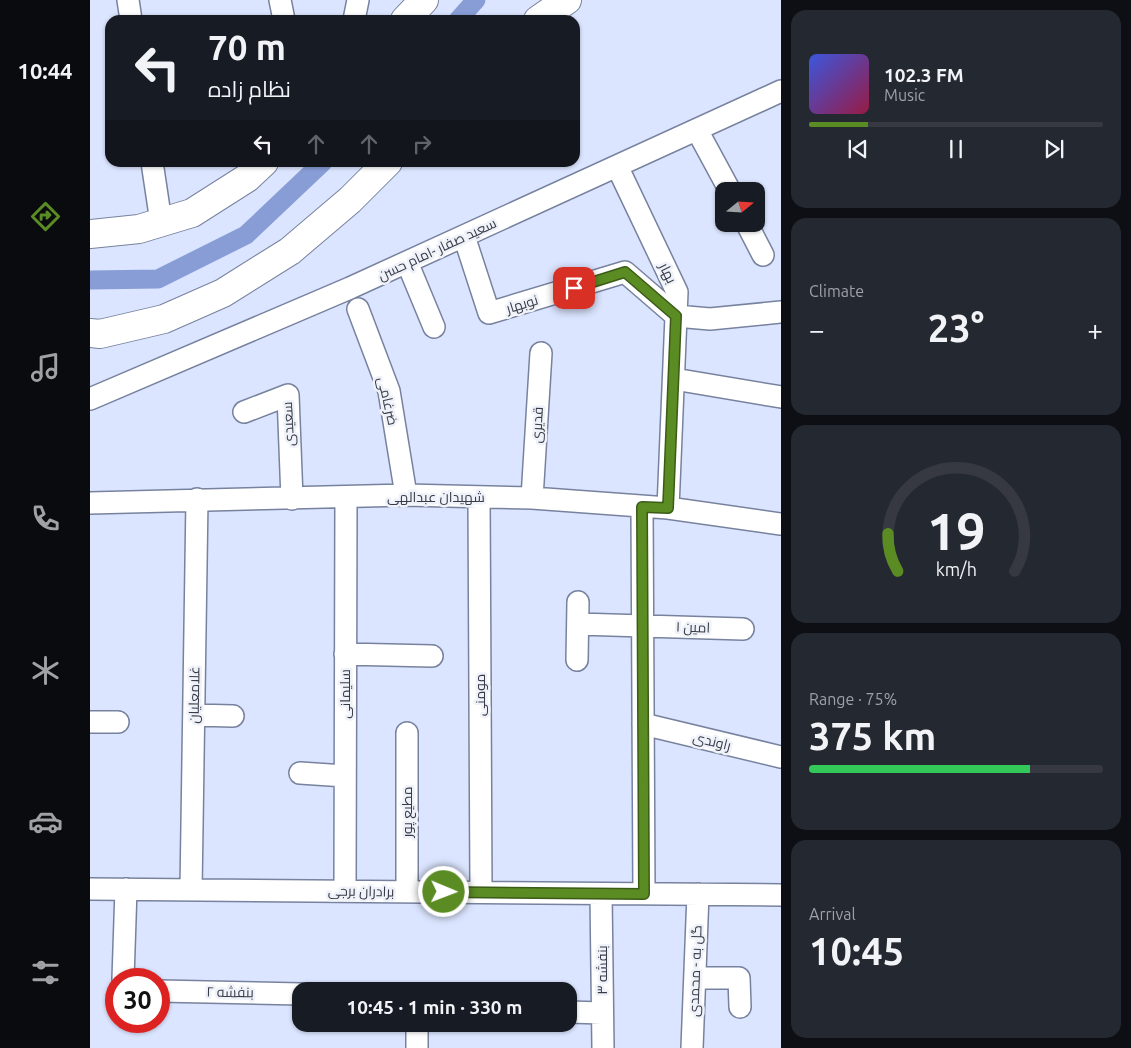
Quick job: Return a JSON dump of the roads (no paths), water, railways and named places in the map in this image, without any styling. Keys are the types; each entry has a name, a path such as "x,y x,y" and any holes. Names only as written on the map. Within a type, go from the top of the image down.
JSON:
{"main road":[{"path":"410,15 424,0"},
{"path":"545,15 567,0"},
{"path":"90,234 138,228 192,213 247,178 259,167"},
{"path":"93,335 164,319 223,293 290,251 350,200 383,167"}],"street":[{"path":"128,0 130,15"},
{"path":"280,0 283,15"},
{"path":"355,15 358,0"},
{"name":"سعید صفار -امام حسن","path":"90,399 407,262 781,91"},
{"path":"697,130 725,182"},
{"name":"بهار","path":"617,166 677,292 668,508"},
{"path":"153,167 161,222"},
{"path":"751,232 763,255"},
{"name":"نوبهار","path":"464,236 489,314 625,272 676,316"},
{"path":"407,262 434,327"},
{"name":"ضرغامی","path":"358,309 389,391 406,496"},
{"path":"676,316 710,319 781,312"},
{"name":"قدیری","path":"532,498 541,353"},
{"path":"674,379 781,397"},
{"name":"سعیدی","path":"244,412 288,395 292,499"},
{"name":"شهیدان عبدالهی","path":"90,503 406,496 532,498 668,508 781,524"},
{"name":"سلیمانی","path":"345,891 346,497"},
{"name":"مومنی","path":"479,497 481,892"},
{"name":"غلامعلیان","path":"191,890 197,500"},
{"path":"642,507 644,894"},
{"path":"577,660 578,602"},
{"name":"امین ۱","path":"578,624 743,629"},
{"path":"345,654 432,656"},
{"path":"194,715 233,716"},
{"path":"90,722 118,722"},
{"name":"راوندی","path":"643,724 781,757"},
{"name":"مطیع پور","path":"407,733 407,892"},
{"path":"300,773 345,776"},
{"name":"برادران برجی","path":"90,889 781,895"},
{"path":"122,968 126,889"},
{"name":"بنفشه ۳","path":"577,1012 602,1013 601,894"},
{"name":"گل به - محمدی","path":"692,1048 698,894"},
{"path":"695,978 739,978 740,1007"},
{"name":"بنفشه ۲","path":"170,991 292,994"},
{"path":"602,1013 602,1048"},
{"path":"417,1032 417,1048"}],"waterway":[{"path":"462,15 476,0"},
{"path":"90,280 158,279 246,235 318,167"}]}
